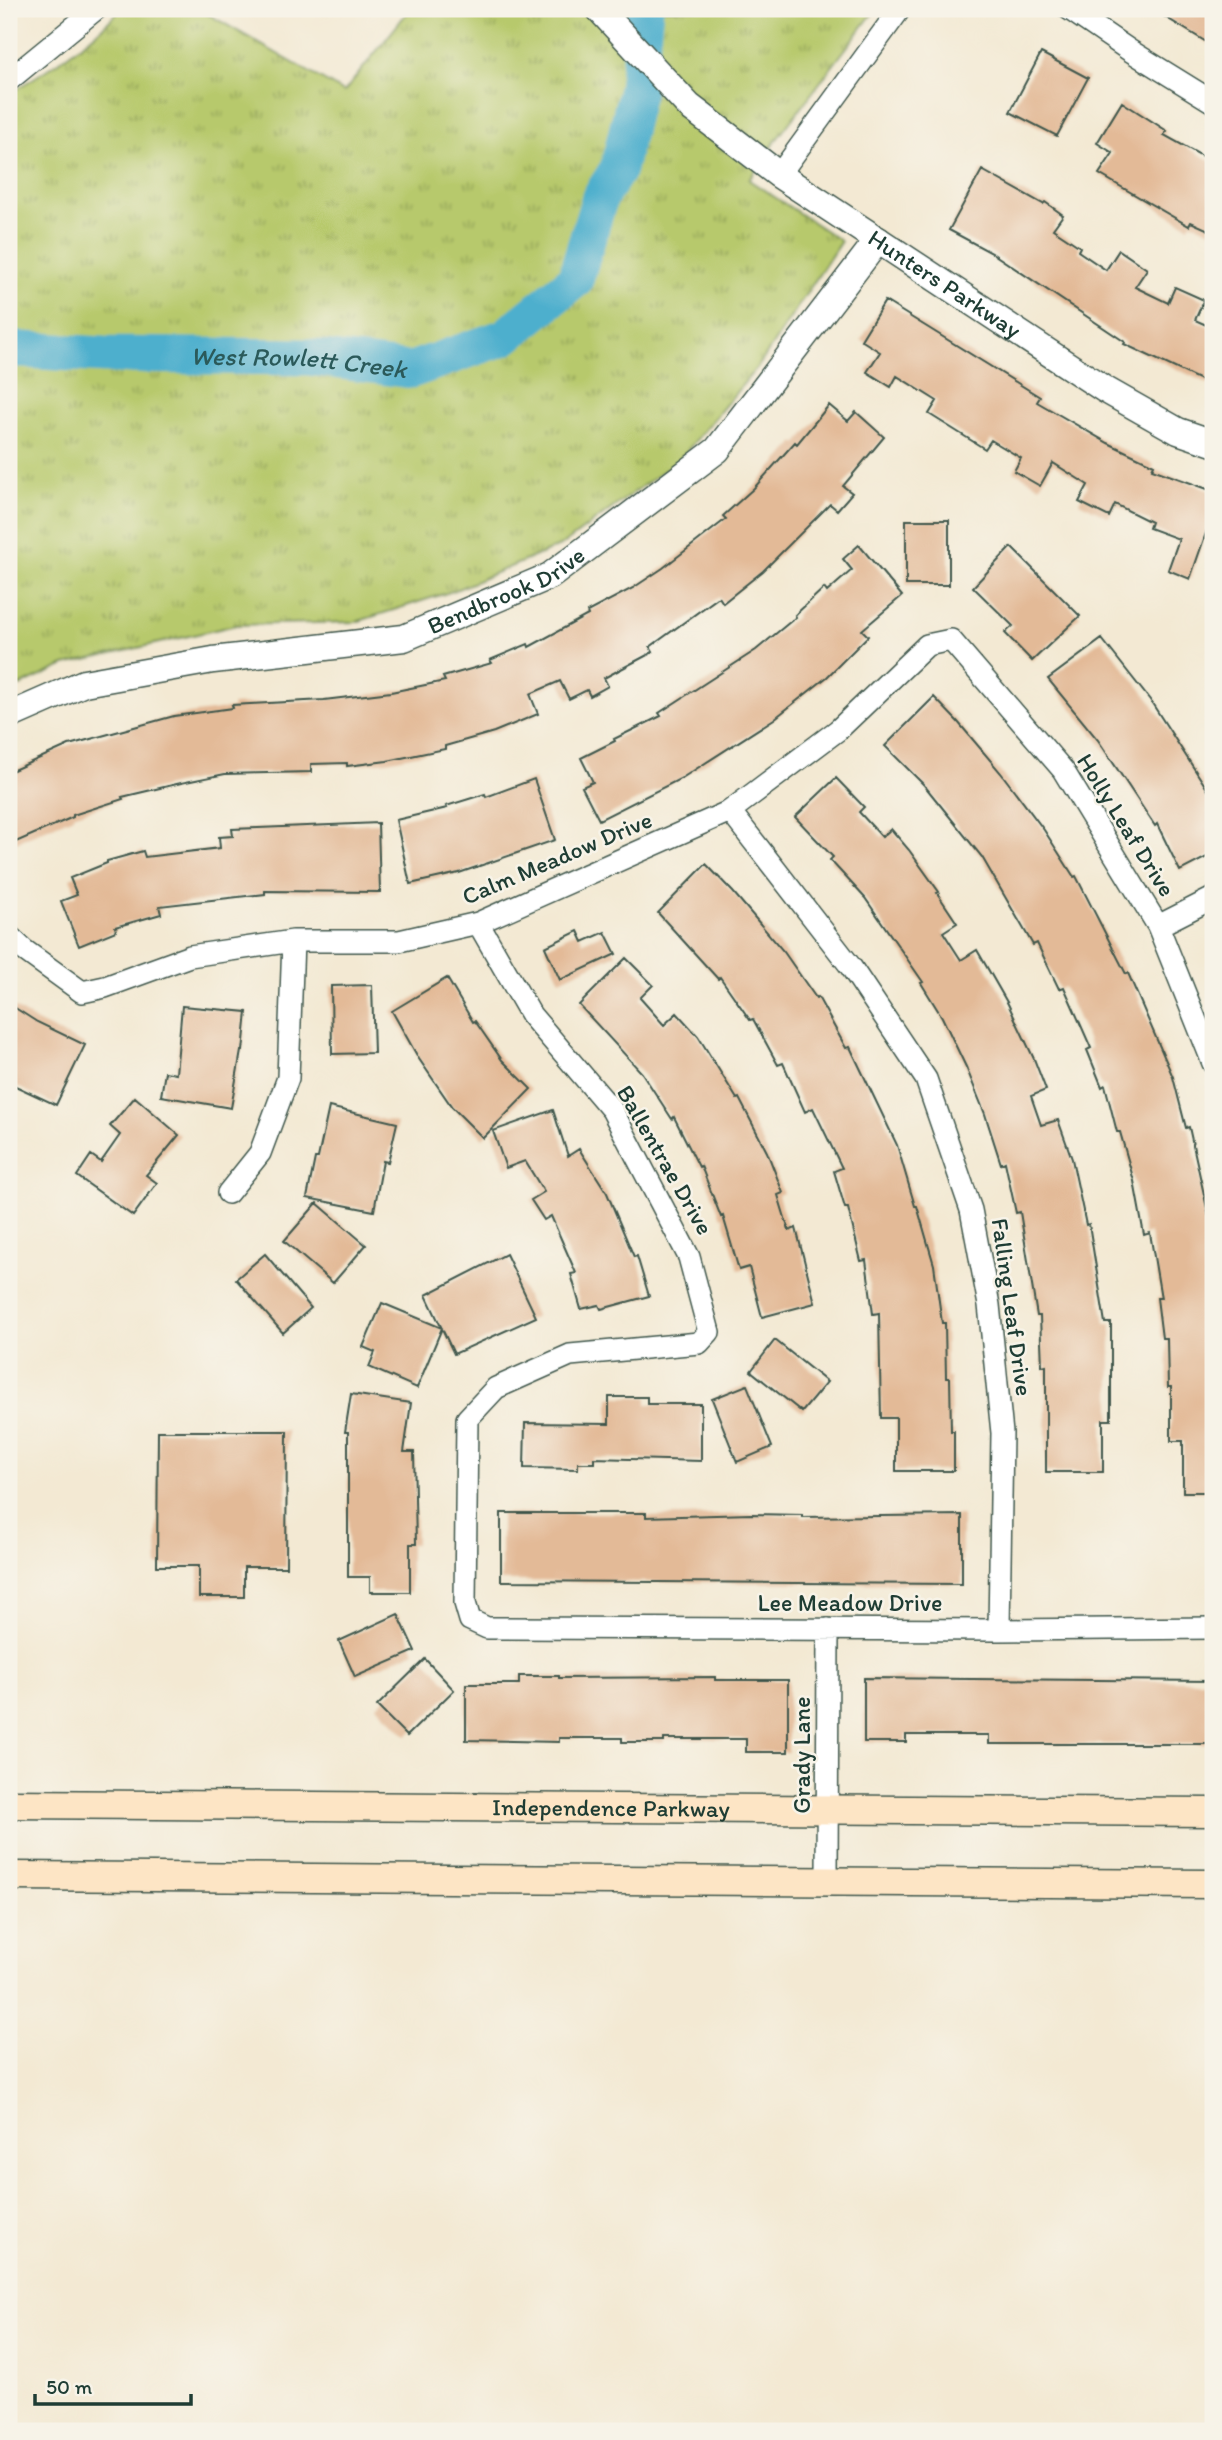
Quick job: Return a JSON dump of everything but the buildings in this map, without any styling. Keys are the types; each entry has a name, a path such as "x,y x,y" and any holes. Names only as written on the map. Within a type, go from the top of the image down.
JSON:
{"main road":[{"name":"Independence Parkway","path":"9,1804 1213,1812"},
{"path":"9,1876 1213,1884"}],"street":[{"path":"9,80 96,9"},
{"name":"Hunters Parkway","path":"599,9 689,106 779,175 1104,389 1178,431 1213,443"},
{"path":"779,175 900,9"},
{"path":"1069,9 1213,102"},
{"name":"Bendbrook Drive","path":"9,716 84,683 214,660 404,638 550,576 717,450 877,240"},
{"name":"Calm Meadow Drive","path":"9,936 82,992 105,987 190,956 293,940 399,941 478,923 730,811 838,730 927,645 951,640"},
{"name":"Holly Leaf Drive","path":"951,640 1063,769 1158,926 1213,1063"},
{"name":"Falling Leaf Drive","path":"730,811 851,967 926,1079 971,1210 989,1305 1002,1433 999,1630"},
{"path":"1158,926 1213,898"},
{"name":"Ballentrae Drive","path":"478,923 531,1015 612,1110 689,1257 709,1332 699,1343 570,1355 496,1388 467,1419 465,1604 470,1620 487,1628"},
{"path":"228,1193 260,1153 288,1078 293,940"},
{"name":"Lee Meadow Drive","path":"487,1628 1213,1628"},
{"name":"Grady Lane","path":"827,1881 828,1629"}],"green space":[{"path":"121,9 199,9 344,92 410,9 876,9 749,180 841,241 760,364 681,458 562,545 453,591 356,622 236,625 65,665 9,691 9,94 82,45"}],"waterway":[{"name":"West Rowlett Creek","path":"9,349 104,355 308,357 411,370 505,337 575,280 600,197 618,169 637,89 645,9"}]}
